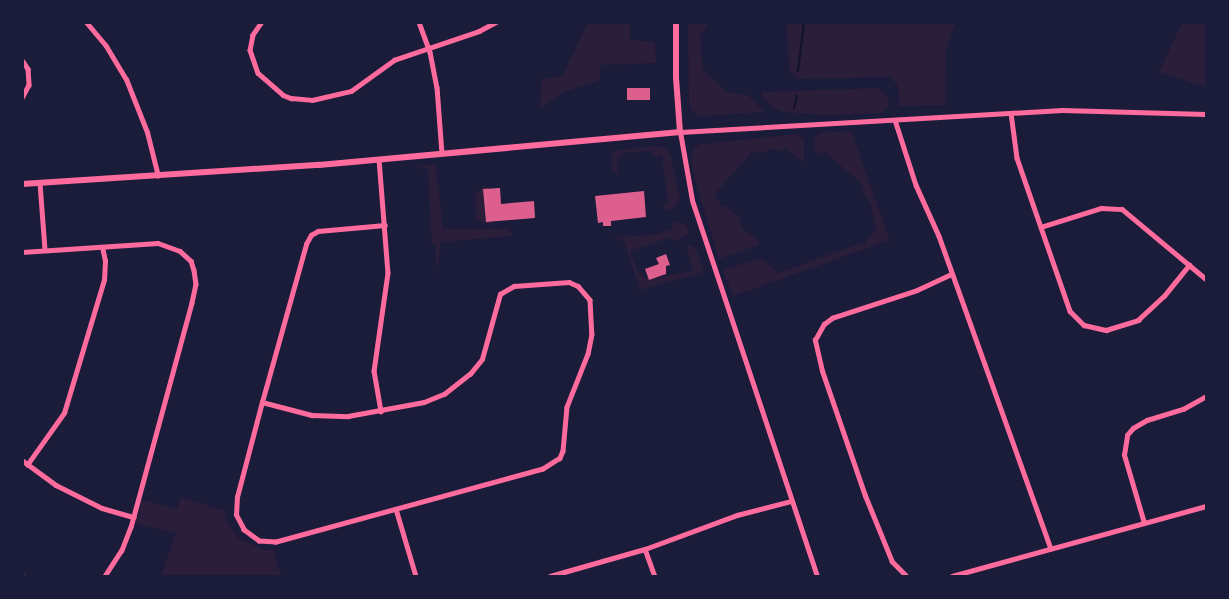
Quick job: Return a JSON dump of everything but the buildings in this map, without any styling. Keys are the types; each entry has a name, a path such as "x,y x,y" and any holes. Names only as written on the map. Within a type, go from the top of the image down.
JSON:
{"main road":[{"path":"22,184 379,159 680,132 676,78 676,22"}],"street":[{"path":"86,22 126,79 147,132 158,176"},
{"path":"262,22 253,35 250,50 253,63 270,85 291,98 312,100 351,91 394,60 479,31 496,22"},
{"path":"419,22 428,47 437,87 442,153"},
{"path":"22,60 28,69 29,85 22,98"},
{"path":"817,576 692,200 680,132 777,124 1011,113 1116,110 1206,114"},
{"path":"1011,113 1017,158 1070,311 1084,325 1095,329 1122,327 1138,320 1159,301 1189,265"},
{"path":"895,120 916,185 939,236 1051,549"},
{"path":"379,159 385,225 387,286 374,371 381,411"},
{"path":"40,183 45,250"},
{"path":"1041,227 1101,208 1113,207 1136,219 1206,279"},
{"path":"262,402 326,417 381,411 424,402 444,394 470,374 482,358 489,340 495,303 500,294 510,287 569,282 578,286 590,300 592,334 588,354 567,407 563,451 560,458 543,469 276,542 259,541 244,530 236,515 235,505 262,402 311,235 318,231 385,225"},
{"path":"22,252 158,243 180,251 191,261 194,270 196,284 192,303 134,517 122,550 105,576"},
{"path":"27,465 64,413 104,280 105,261 102,247"},
{"path":"906,576 892,562 865,496 822,371 815,340 824,324 832,318 917,290 952,274"},
{"path":"1144,524 1124,455 1127,435 1133,428 1147,420 1183,409 1206,396"},
{"path":"22,460 56,485 93,503 134,517"},
{"path":"550,576 645,549 728,519 791,501"},
{"path":"952,576 1206,506"},
{"path":"396,509 416,576"},
{"path":"645,549 655,576"}],"shaded area":[{"path":"588,23 630,23 630,40 655,42 656,63 600,65 600,80 564,92 540,108 542,79 562,76"},
{"path":"688,23 708,23 700,35 703,70 727,92 748,95 764,112 700,116 692,111 689,103"},
{"path":"786,23 955,23 946,50 945,105 899,106 898,86 890,77 797,79 790,72"},
{"path":"1182,23 1206,23 1206,87 1159,72"},
{"path":"879,88 887,96 889,106 881,113 825,115 784,112 772,107 761,95 762,92"},
{"path":"851,131 890,240 733,296 723,271 725,269 758,259 764,260 778,273 862,243 864,245 876,230 871,205 861,189 863,185 825,152 821,155 815,150 814,139 819,133"},
{"path":"798,134 804,140 804,163 784,148 780,151 772,149 759,154 753,151 714,195 723,207 726,206 739,217 743,229 758,240 759,245 719,259 695,181 691,160 694,148 701,144"},
{"path":"656,146 665,148 671,156 680,200 673,210 666,210 662,203 668,202 662,155 656,157 650,151 624,153 617,160 618,174 612,169 611,158 614,151"},
{"path":"434,164 443,229 510,229 512,236 441,242 437,273 435,244 432,244 428,169 415,168"},
{"path":"484,186 490,189 483,189 485,213 483,217 486,217 486,222 491,222 491,225 476,220 475,194"},
{"path":"672,222 685,224 690,232 673,241 671,237 630,251 639,274 642,273 644,278 648,277 650,280 693,270 686,246 689,245 695,247 704,272 640,290 624,241 612,238 657,234 673,229"},
{"path":"181,497 225,511 227,521 239,539 265,550 273,550 281,576 161,576 176,533 136,524 142,500 177,509"}],"waterway":[{"path":"798,71 804,22"},
{"path":"794,108 797,95"}]}
